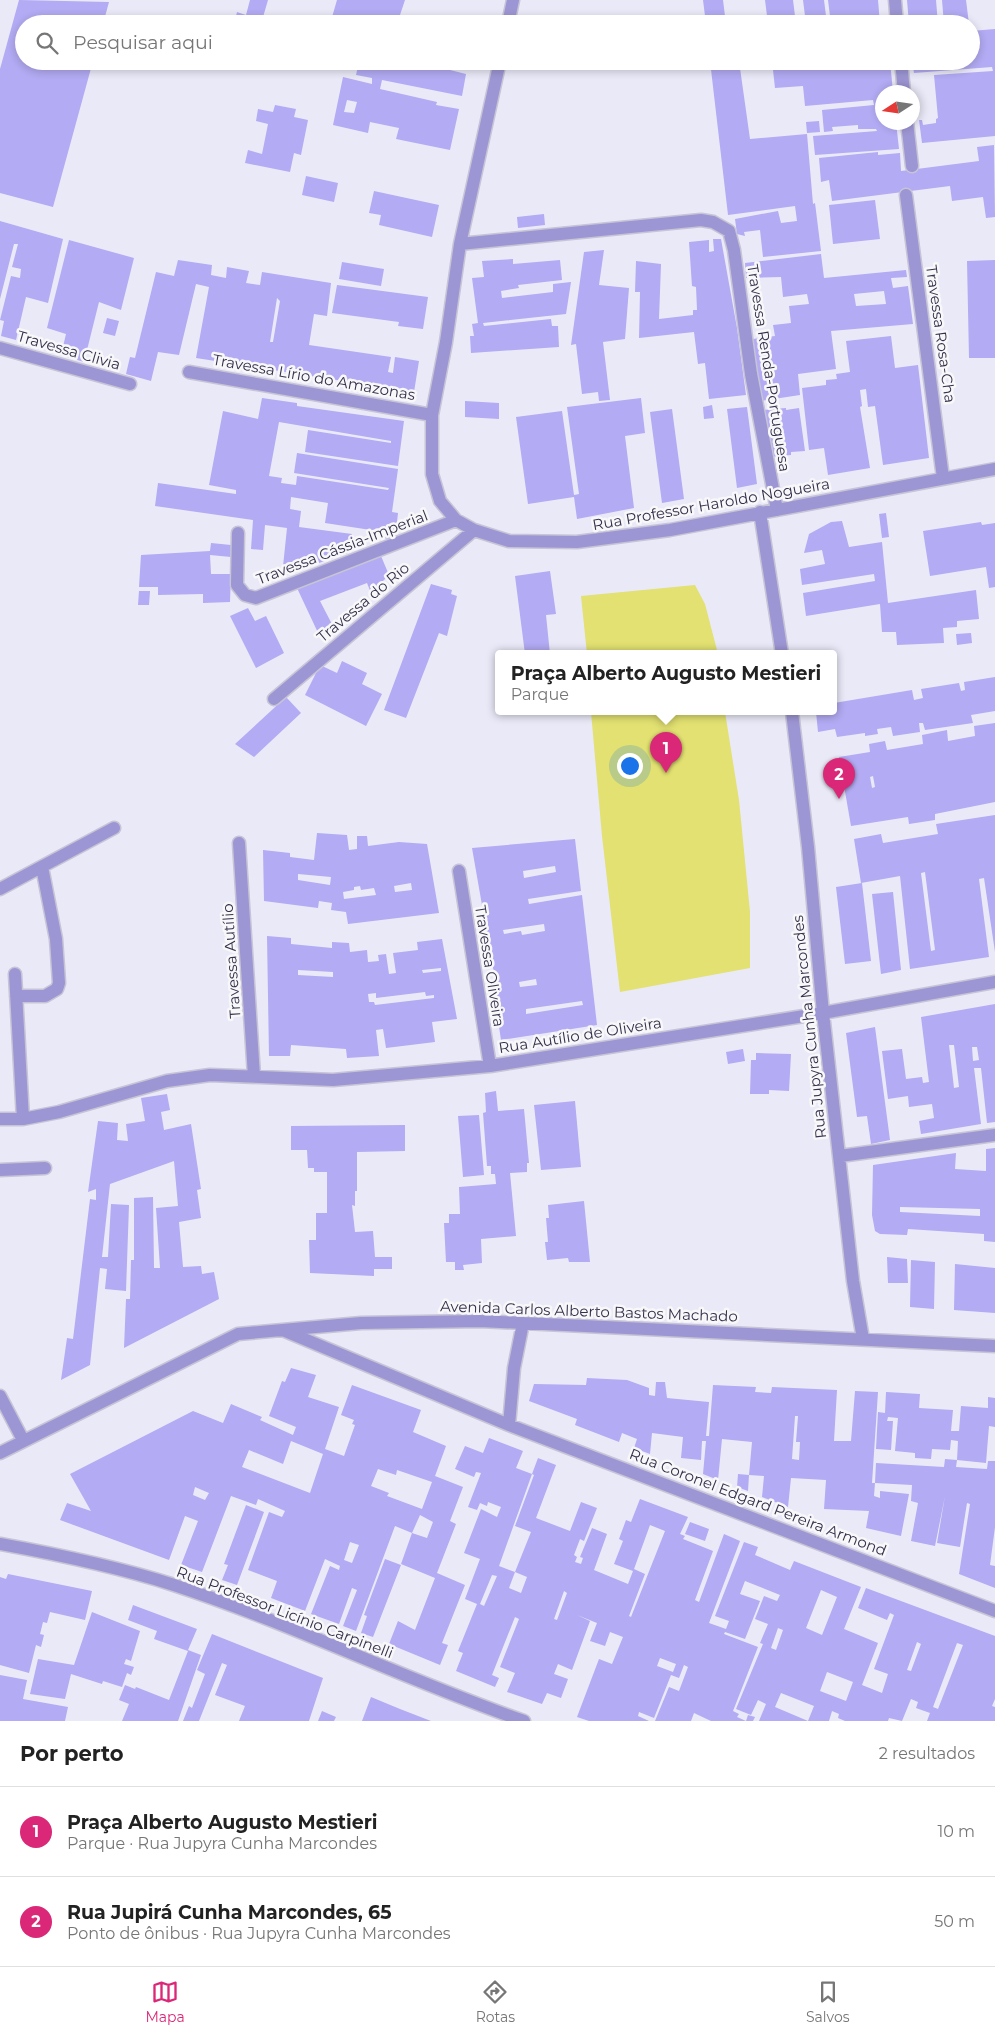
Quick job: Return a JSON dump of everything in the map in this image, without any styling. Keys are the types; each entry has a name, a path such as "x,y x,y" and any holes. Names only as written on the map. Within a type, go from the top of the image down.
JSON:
{"street":[{"path":"510,15 513,0"},
{"path":"895,0 896,15"},
{"name":"Rua Professor Haroldo Nogueira","path":"498,70 460,244 446,342 432,415 432,474 440,502 456,520 474,530 508,541 577,542 670,530 760,512 868,494 995,468"},
{"path":"902,70 903,85"},
{"path":"908,130 912,166"},
{"name":"Travessa Rosa-Cha","path":"906,196 943,478"},
{"name":"Travessa Renda-Portuguesa","path":"460,244 701,220 713,222 728,231 734,250 752,382 777,510"},
{"name":"Travessa Clivia","path":"0,348 130,384"},
{"name":"Travessa Lírio do Amazonas","path":"189,372 432,415"},
{"path":"760,512 781,650"},
{"name":"Travessa Cássia-Imperial","path":"238,533 237,586 245,595 256,598 456,520"},
{"name":"Travessa do Rio","path":"274,699 474,530"},
{"name":"Rua Jupyra Cunha Marcondes","path":"792,715 808,846 823,1013 854,1281 863,1338"},
{"path":"0,889 114,828"},
{"name":"Travessa Autílio","path":"240,843 254,1076"},
{"path":"16,996 45,996 52,993 59,983 56,939 42,867"},
{"name":"Travessa Oliveira","path":"459,871 490,1066"},
{"path":"15,974 23,1118"},
{"name":"Rua Autílio de Oliveira","path":"0,1119 23,1118 59,1112 167,1081 210,1075 333,1080 490,1066 823,1013 995,982"},
{"path":"840,1156 995,1135"},
{"path":"0,1170 46,1168"},
{"name":"Avenida Carlos Alberto Bastos Machado","path":"0,1453 238,1334 361,1324 480,1321 863,1338 995,1346"},
{"path":"509,1425 514,1368 523,1323"},
{"name":"Rua Coronel Edgard Pereira Armond","path":"280,1330 509,1425 995,1611"},
{"path":"0,1396 23,1440"},
{"name":"Rua Professor Licínio Carpinelli","path":"0,1544 173,1585 289,1627 466,1701 524,1721"}],"shaded area":[{"path":"695,585 705,604 717,650 587,650 581,596"},
{"path":"591,715 725,715 739,800 750,912 750,968 620,992 602,836"}],"building":[{"path":"19,0 109,2 105,15 15,15 15,70 91,70 53,207 0,193 0,69"},
{"path":"250,0 268,0 264,15 246,15"},
{"path":"337,0 405,0 400,15 333,15"},
{"path":"703,0 723,0 725,15 705,15"},
{"path":"765,0 793,0 795,15 767,15"},
{"path":"803,0 824,0 826,15 805,15"},
{"path":"828,0 878,0 879,15 830,15"},
{"path":"907,0 936,0 937,15 908,15"},
{"path":"942,0 966,0 968,15 943,15"},
{"path":"995,29 995,136 922,143 920,120 922,120 923,125 936,123 938,118 934,75 993,71 992,67 980,68 980,30"},
{"path":"357,70 450,70 466,74 462,96 382,80 380,89 437,102 436,105 459,109 450,150 396,139 399,128 370,122 368,133 333,125 343,77 372,84 372,78 356,75","holes":["347,100 357,102 354,113 344,112"]},
{"path":"711,70 740,70 750,139 807,134 813,204 815,203 821,251 763,257 760,230 744,232 745,236 737,234 735,219 778,211 781,223 797,221 795,206 728,215"},
{"path":"773,70 891,70 892,85 875,85 875,129 858,129 858,125 832,127 833,131 824,132 822,110 874,105 873,100 805,106 803,86 775,88"},
{"path":"914,70 953,70 914,73"},
{"path":"275,105 296,109 294,117 308,120 301,155 294,153 290,172 245,163 248,150 262,154 268,124 256,121 258,109 273,112"},
{"path":"819,121 820,132 807,133 806,122"},
{"path":"897,130 899,149 815,155 813,136"},
{"path":"994,145 995,217 986,218 983,197 952,201 950,186 832,201 829,180 821,182 819,158 878,152 878,155 900,153 901,171 979,161 977,147"},
{"path":"306,176 338,183 334,202 302,195"},
{"path":"374,191 439,205 432,237 379,225 381,215 369,213"},
{"path":"875,200 880,239 833,244 829,205"},
{"path":"544,214 545,225 518,228 517,217"},
{"path":"0,221 63,239 48,303 26,297 16,340 1,336 4,321 0,320 11,276 20,278 21,269 12,267 18,244 14,244 0,299"},
{"path":"713,239 721,239 737,328 746,395 709,399 705,363 698,364 694,332 639,338 640,292 635,292 636,261 661,264 659,319 693,315 693,310 697,310 696,287 692,286 689,242 709,240 709,252 714,251"},
{"path":"69,240 134,258 121,310 99,302 84,362 61,355 66,334 47,328"},
{"path":"604,250 599,285 629,288 625,339 603,342 610,400 599,401 598,392 582,394 576,344 571,345 584,252"},
{"path":"821,254 824,278 906,270 907,277 891,278 893,288 908,286 913,324 831,331 836,369 798,374 800,395 760,401 753,339 775,336 773,325 791,323 789,306 809,304 807,294 783,297 781,277 746,278 745,263","holes":["884,291 886,304 856,306 854,294"]},
{"path":"513,259 513,264 560,260 562,280 518,285 519,288 501,291 502,298 553,292 553,284 571,282 566,314 483,323 484,326 551,319 552,326 558,326 559,347 471,353 470,336 474,336 472,324 478,323 472,278 484,277 482,261"},
{"path":"178,260 212,265 211,275 226,278 227,267 249,271 246,283 260,285 262,272 331,283 327,316 314,314 309,345 391,357 388,372 393,373 395,357 419,361 414,392 304,375 304,373 286,370 286,372 196,358 209,287 196,284 179,355 158,352 151,381 126,374 130,357 135,358 156,272 174,276","holes":["277,298 280,301 273,342 270,342"]},
{"path":"995,260 995,358 969,358 967,261"},
{"path":"342,262 384,269 381,286 339,279"},
{"path":"337,285 428,297 423,329 398,326 399,322 332,313"},
{"path":"107,318 119,321 115,336 103,333"},
{"path":"891,336 895,368 918,365 929,458 883,465 875,406 868,407 866,389 860,390 862,406 860,407 870,468 828,475 824,448 809,450 802,388 826,385 826,380 837,379 836,374 850,372 846,341"},
{"path":"262,398 297,403 297,406 404,421 398,466 305,452 308,430 391,443 391,441 279,422 269,476 282,478 281,483 296,485 297,476 388,490 389,488 294,473 297,453 398,469 392,512 398,513 395,540 383,538 384,532 325,523 328,503 291,497 290,509 301,511 299,527 352,534 353,551 282,576 287,528 265,525 263,550 251,549 253,520 155,506 158,483 236,494 236,490 209,485 223,411 258,419"},
{"path":"641,398 645,433 625,436 634,508 577,519 574,497 528,504 516,417 562,411 574,495 579,494 567,407"},
{"path":"465,401 499,403 499,419 465,417"},
{"path":"712,405 714,418 704,419 703,407"},
{"path":"747,407 757,484 737,488 727,409"},
{"path":"786,408 786,410 799,408 805,451 791,452 791,455 769,457 763,410"},
{"path":"672,409 684,499 662,503 650,412"},
{"path":"886,513 889,537 882,538 879,514"},
{"path":"842,521 849,547 882,542 888,603 976,590 979,619 957,621 957,627 943,628 944,643 897,645 896,632 882,632 880,604 806,616 803,593 875,581 874,574 802,585 800,569 825,564 822,550 804,553 809,534 831,522"},
{"path":"981,522 982,525 995,523 995,587 989,588 986,567 930,576 923,531"},
{"path":"211,543 231,545 231,557 210,555 211,574 231,574 230,602 203,603 203,594 158,595 158,587 139,587 141,555 210,551"},
{"path":"381,556 389,575 371,593 367,583 320,601 335,630 320,637 297,588"},
{"path":"550,571 556,614 546,615 550,650 524,650 515,576"},
{"path":"431,584 452,590 451,594 457,596 447,636 439,633 406,718 384,710"},
{"path":"139,591 150,591 149,605 138,605"},
{"path":"248,608 255,621 266,616 284,653 256,668 230,616"},
{"path":"971,633 972,643 957,645 956,634"},
{"path":"342,661 367,673 362,684 382,694 366,726 305,695 320,665 337,673"},
{"path":"995,677 995,711 971,715 973,723 925,730 923,723 919,723 920,732 893,736 891,727 877,729 878,734 865,736 865,733 837,737 835,729 818,732 816,715 837,715 837,702 912,690 914,700 923,698 921,689 959,683 961,691 965,690 964,682"},
{"path":"286,697 301,713 254,757 235,744"},
{"path":"995,723 995,802 935,814 935,820 909,824 908,817 851,826 839,757 870,752 869,744 885,741 887,750 923,744 922,735 947,730 948,741 975,736 974,726","holes":["873,776 875,787 872,788 870,777"]},
{"path":"995,815 995,952 984,878 979,879 989,957 910,969 900,876 861,883 854,839 881,834 883,843 938,834 936,824","holes":["925,872 935,950 931,951 921,873"]},
{"path":"317,833 347,835 349,850 357,849 357,836 367,836 368,846 399,842 427,844 439,913 348,924 346,912 331,910 332,903 319,901 318,908 264,901 263,850 290,853 290,857 314,860","holes":["298,874 331,877 330,885 298,880","411,883 412,890 395,892 394,886","360,886 361,890 374,888 376,895 344,899 343,892 354,890 354,887"]},
{"path":"575,839 581,891 528,899 529,904 582,895 597,1025 501,1040 493,986 496,985 472,848","holes":["555,866 556,872 524,878 523,871","544,924 545,931 522,935 521,931 504,934 503,930","536,979 537,985 520,987 519,982","582,1001 583,1005 526,1014 526,1009"]},
{"path":"862,883 871,961 845,964 836,887"},
{"path":"893,892 901,970 881,974 872,894"},
{"path":"267,936 291,938 291,944 332,948 332,942 349,943 350,952 367,950 368,962 379,961 378,955 386,954 389,974 396,973 393,953 418,950 417,942 442,939 457,1019 432,1022 435,1042 386,1048 383,1029 376,1030 379,1056 347,1058 346,1049 291,1045 290,1056 269,1056","holes":["441,968 441,971 423,973 422,970","298,970 333,972 333,977 298,975","425,992 426,996 434,995 434,998 375,1005 374,1002 369,1002 368,994 376,993 376,998"]},
{"path":"995,1004 995,1122 987,1123 981,1068 974,1068 981,1124 921,1134 919,1121 934,1118 932,1104 909,1107 908,1096 888,1099 882,1051 902,1049 906,1079 922,1077 923,1083 929,1082 921,1017","holes":["949,1045 954,1045 959,1087 954,1088","972,1047 977,1047 979,1060 973,1061"]},
{"path":"875,1027 890,1140 871,1144 867,1116 857,1117 846,1033"},
{"path":"743,1049 745,1061 728,1064 726,1052"},
{"path":"756,1053 791,1054 789,1091 769,1090 769,1094 750,1094 751,1060 756,1060"},
{"path":"496,1091 498,1111 524,1109 529,1163 527,1163 527,1172 510,1173 516,1236 481,1239 482,1263 463,1265 464,1270 455,1270 455,1262 446,1262 444,1223 449,1223 449,1214 460,1214 459,1187 496,1184 495,1174 491,1174 491,1166 487,1166 483,1113 486,1112 485,1093"},
{"path":"167,1094 170,1110 161,1112 164,1130 191,1124 201,1189 197,1190 201,1218 179,1222 183,1267 201,1266 202,1274 214,1272 219,1299 124,1348 126,1299 130,1299 131,1260 134,1260 134,1198 153,1197 154,1268 160,1268 156,1208 178,1206 174,1161 110,1184 102,1257 108,1257 111,1204 129,1205 126,1291 105,1289 107,1269 100,1268 90,1365 61,1380 67,1338 73,1339 90,1199 96,1200 96,1189 88,1192 98,1121 118,1123 117,1140 128,1141 126,1124 145,1121 141,1098"},
{"path":"575,1101 581,1167 541,1170 534,1105"},
{"path":"479,1115 484,1175 463,1177 458,1116"},
{"path":"405,1125 405,1151 357,1152 357,1191 355,1191 355,1206 352,1205 355,1232 373,1231 375,1257 392,1257 392,1269 374,1269 374,1276 310,1273 309,1240 316,1240 316,1213 327,1213 327,1172 314,1172 314,1168 308,1168 307,1150 291,1150 291,1126"},
{"path":"995,1148 995,1242 984,1241 984,1234 908,1229 907,1235 880,1234 875,1231 872,1215 873,1165 956,1153 955,1169 986,1171 986,1149","holes":["900,1207 980,1209 980,1216 900,1212"]},
{"path":"584,1201 590,1262 569,1262 568,1258 547,1260 545,1242 548,1242 546,1218 549,1218 548,1205"},
{"path":"887,1257 907,1259 908,1283 888,1283"},
{"path":"911,1260 935,1262 934,1309 910,1307"},
{"path":"955,1264 995,1268 995,1313 954,1310"},
{"path":"291,1368 316,1375 308,1397 339,1407 325,1449 344,1456 355,1425 352,1424 354,1420 341,1415 352,1385 421,1410 413,1432 446,1446 435,1476 463,1487 450,1521 456,1524 437,1573 465,1585 442,1643 448,1645 440,1665 389,1644 398,1621 415,1630 435,1578 401,1564 412,1533 395,1526 356,1631 343,1626 357,1590 352,1588 339,1624 311,1614 330,1566 339,1570 340,1566 325,1559 305,1611 271,1598 277,1581 248,1570 269,1512 282,1517 285,1511 258,1499 256,1505 231,1496 202,1572 181,1565 198,1521 185,1516 169,1560 60,1520 67,1503 91,1511 70,1474 193,1411 223,1423 231,1404 262,1417 260,1420 293,1435 296,1427 269,1416 282,1381 285,1382","holes":["291,1441 323,1454 310,1493 242,1467 249,1450 283,1464","378,1469 396,1475 397,1470 432,1482 422,1509 387,1496 389,1493 371,1486","195,1487 209,1493 205,1500 193,1495","420,1515 433,1522 427,1538 412,1533","350,1542 359,1545 352,1563 344,1560"]},
{"path":"587,1378 627,1380 649,1388 649,1395 655,1396 656,1382 665,1382 667,1398 709,1402 706,1436 709,1436 713,1385 756,1387 755,1392 771,1393 772,1387 837,1390 834,1441 851,1441 855,1391 878,1392 872,1483 875,1483 874,1496 880,1498 880,1491 909,1494 901,1536 866,1528 869,1511 824,1509 826,1480 791,1478 788,1507 762,1497 764,1476 749,1475 752,1442 722,1439 718,1480 703,1474 706,1441 702,1441 701,1460 681,1458 683,1437 652,1433 650,1454 634,1448 637,1439 622,1433 619,1442 575,1425 577,1419 529,1401 534,1384 586,1385","holes":["795,1416 798,1416 796,1442 800,1442 799,1460 792,1459"]},
{"path":"886,1392 920,1394 919,1408 953,1410 951,1431 959,1431 961,1406 988,1408 988,1397 995,1398 995,1427 989,1426 986,1463 957,1460 958,1441 951,1440 950,1450 932,1449 931,1459 915,1458 915,1453 895,1451 898,1418 888,1417 887,1421 893,1421 891,1450 876,1449 878,1412 885,1413"},
{"path":"489,1438 523,1451 516,1468 532,1474 538,1458 556,1465 536,1518 570,1531 581,1502 597,1508 584,1541 580,1539 574,1555 577,1557 575,1562 581,1564 583,1558 580,1557 592,1528 607,1534 594,1570 628,1584 633,1571 614,1564 623,1541 619,1539 626,1520 631,1522 640,1499 688,1517 680,1534 685,1536 683,1539 713,1551 695,1600 699,1602 724,1534 740,1541 709,1623 726,1629 729,1621 715,1616 744,1542 758,1547 755,1555 790,1570 794,1561 861,1587 844,1629 878,1643 862,1685 882,1693 888,1674 874,1669 894,1615 890,1613 887,1620 858,1608 866,1588 995,1636 995,1699 992,1706 995,1707 995,1721 927,1721 930,1713 916,1708 918,1702 911,1699 902,1721 889,1718 888,1721 845,1721 838,1718 839,1714 832,1711 829,1721 808,1721 759,1721 766,1704 758,1700 751,1715 736,1709 763,1644 760,1643 768,1624 755,1619 764,1596 777,1601 780,1595 745,1581 740,1594 760,1601 745,1639 725,1632 724,1634 758,1647 733,1711 739,1714 737,1717 746,1721 711,1721 694,1713 691,1721 655,1721 669,1687 679,1691 688,1667 684,1665 679,1678 671,1675 654,1718 639,1712 638,1716 649,1721 589,1721 577,1717 599,1659 612,1664 623,1637 610,1632 605,1646 590,1641 597,1623 577,1615 590,1621 572,1670 558,1664 554,1674 568,1679 561,1698 547,1693 542,1704 507,1692 515,1673 500,1667 519,1619 515,1617 492,1675 499,1678 495,1687 456,1671 463,1653 458,1651 477,1604 465,1599 480,1559 464,1553 481,1509 497,1517 501,1507 488,1502 487,1506 480,1503 477,1510 468,1507 481,1473 476,1472 474,1477 455,1469 465,1446 483,1453","holes":["532,1474 534,1475 515,1526 531,1532 515,1572 499,1566","650,1525 665,1531 631,1617 629,1616 645,1574 634,1569","515,1572 527,1577 521,1593 509,1588","492,1575 497,1576 484,1606 480,1604","821,1590 837,1597 822,1635 806,1628","564,1591 567,1593 557,1620 554,1619","778,1628 783,1630 776,1650 771,1648","917,1642 921,1644 911,1671 907,1670","957,1643 963,1645 938,1709 933,1707","660,1658 676,1664 673,1672 657,1666","827,1672 853,1682 846,1701 820,1691","781,1693 814,1706 808,1721 775,1707"]},
{"path":"945,1459 957,1460 956,1467 987,1469 988,1461 995,1461 995,1527 990,1565 995,1566 995,1588 959,1574 970,1504 967,1503 960,1547 937,1543 945,1496 935,1546 911,1541 918,1503 911,1501 912,1485 875,1483 876,1463 944,1467"},
{"path":"738,1474 749,1475 748,1491 737,1487"},
{"path":"246,1505 264,1512 237,1585 222,1580 228,1565 224,1564"},
{"path":"690,1522 709,1529 705,1541 685,1534"},
{"path":"385,1559 401,1565 373,1637 361,1633 367,1616 364,1615"},
{"path":"8,1574 92,1591 85,1620 50,1612 47,1623 43,1622 40,1634 44,1635 41,1647 36,1645 29,1673 0,1665 0,1577 6,1579"},
{"path":"133,1605 197,1629 188,1650 201,1655 178,1721 122,1721 129,1704 119,1700 125,1685 135,1689 136,1687 169,1700 188,1651 154,1639 157,1631 128,1620"},
{"path":"92,1612 140,1631 131,1661 126,1659 124,1664 134,1667 131,1675 127,1673 122,1687 103,1681 102,1684 71,1674 65,1699 30,1694 38,1659 74,1665"},
{"path":"212,1634 323,1678 309,1721 239,1721 245,1706 215,1695 227,1665 222,1663 199,1721 183,1721 189,1706 192,1708 205,1674 197,1670"},
{"path":"0,1675 27,1680 23,1699 68,1707 65,1721 0,1721"},
{"path":"371,1697 400,1709 431,1721 362,1721"},
{"path":"322,1711 336,1717 334,1721 318,1721"},
{"path":"748,1715 755,1717 753,1721 746,1721"}],"place":[{"name":"Praça Alberto Augusto Mestieri","path":"666,773"},
{"name":"Rua Jupirá Cunha Marcondes, 65","path":"839,799"}]}
